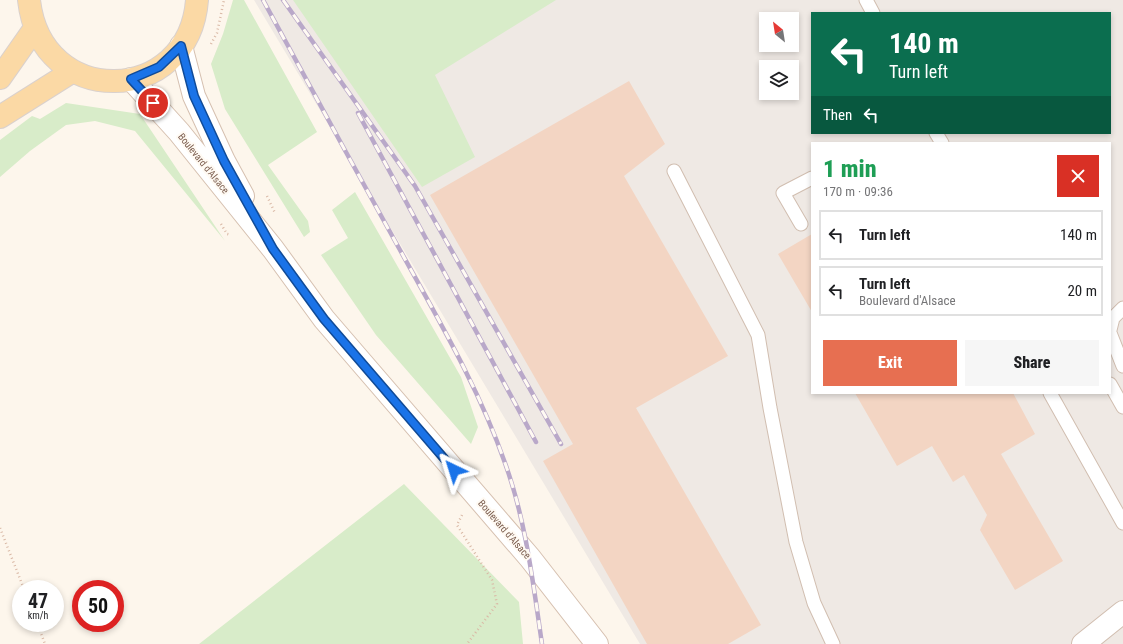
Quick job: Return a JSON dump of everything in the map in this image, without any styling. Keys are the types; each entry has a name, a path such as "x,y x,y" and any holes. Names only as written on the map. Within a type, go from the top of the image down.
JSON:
{"main road":[{"path":"29,0 35,28 50,53 73,71 101,80 131,79 159,67 181,46 193,23 197,0"},
{"path":"0,78 35,28"},
{"name":"Boulevard d'Alsace","path":"181,46 194,96 224,161 273,249"},
{"path":"0,117 73,71"},
{"name":"Boulevard d'Alsace","path":"131,79 179,132 273,249 324,319 530,558 597,644"},
{"path":"1083,644 1123,612"}],"lane":[{"path":"866,0 872,12"},
{"path":"674,172 758,336 770,408 796,542 814,603 833,644"},
{"path":"801,224 783,193 811,179"},
{"path":"1111,327 1113,318 1123,308"},
{"path":"1111,335 1123,366"},
{"path":"1111,386 1123,407"},
{"path":"1051,394 1123,523"}],"path":[{"path":"210,46 216,33 224,0"},
{"path":"467,644 497,604 492,580 457,525 473,493"},
{"path":"0,528 20,580"},
{"path":"40,632 45,644"}],"shaded area":[{"path":"254,0 1123,0 1123,644 640,644"}],"green space":[{"path":"233,0 244,0 317,132 268,165 308,221 310,232 304,237 225,109 211,64 223,34"},
{"path":"293,0 556,0 435,75 475,157 422,187"},
{"path":"66,103 140,114 225,241 135,131 95,121 66,125 30,151 0,177 0,140 32,116 40,119"},
{"path":"355,192 461,377 478,427 471,444 376,335 321,255 348,238 332,210"},
{"path":"404,484 519,602 523,644 199,644"}],"building":[{"path":"629,81 665,144 624,176 728,356 636,408 761,625 728,644 647,644 543,461 573,444 430,195"},
{"path":"811,235 811,310 778,254"},
{"path":"856,394 1014,394 1035,434 1001,454 1063,561 1015,590 980,530 987,515 964,475 953,482 932,446 897,466"}],"railway":[{"path":"263,0 457,354 495,435 512,485 524,530 542,644"},
{"path":"283,0 415,186 561,444"},
{"path":"358,113 536,442"}],"route":[{"path":"153,103 131,79 146,75 159,67 171,58 181,46 194,96 224,161 273,249 324,319 375,381 454,470"}]}
